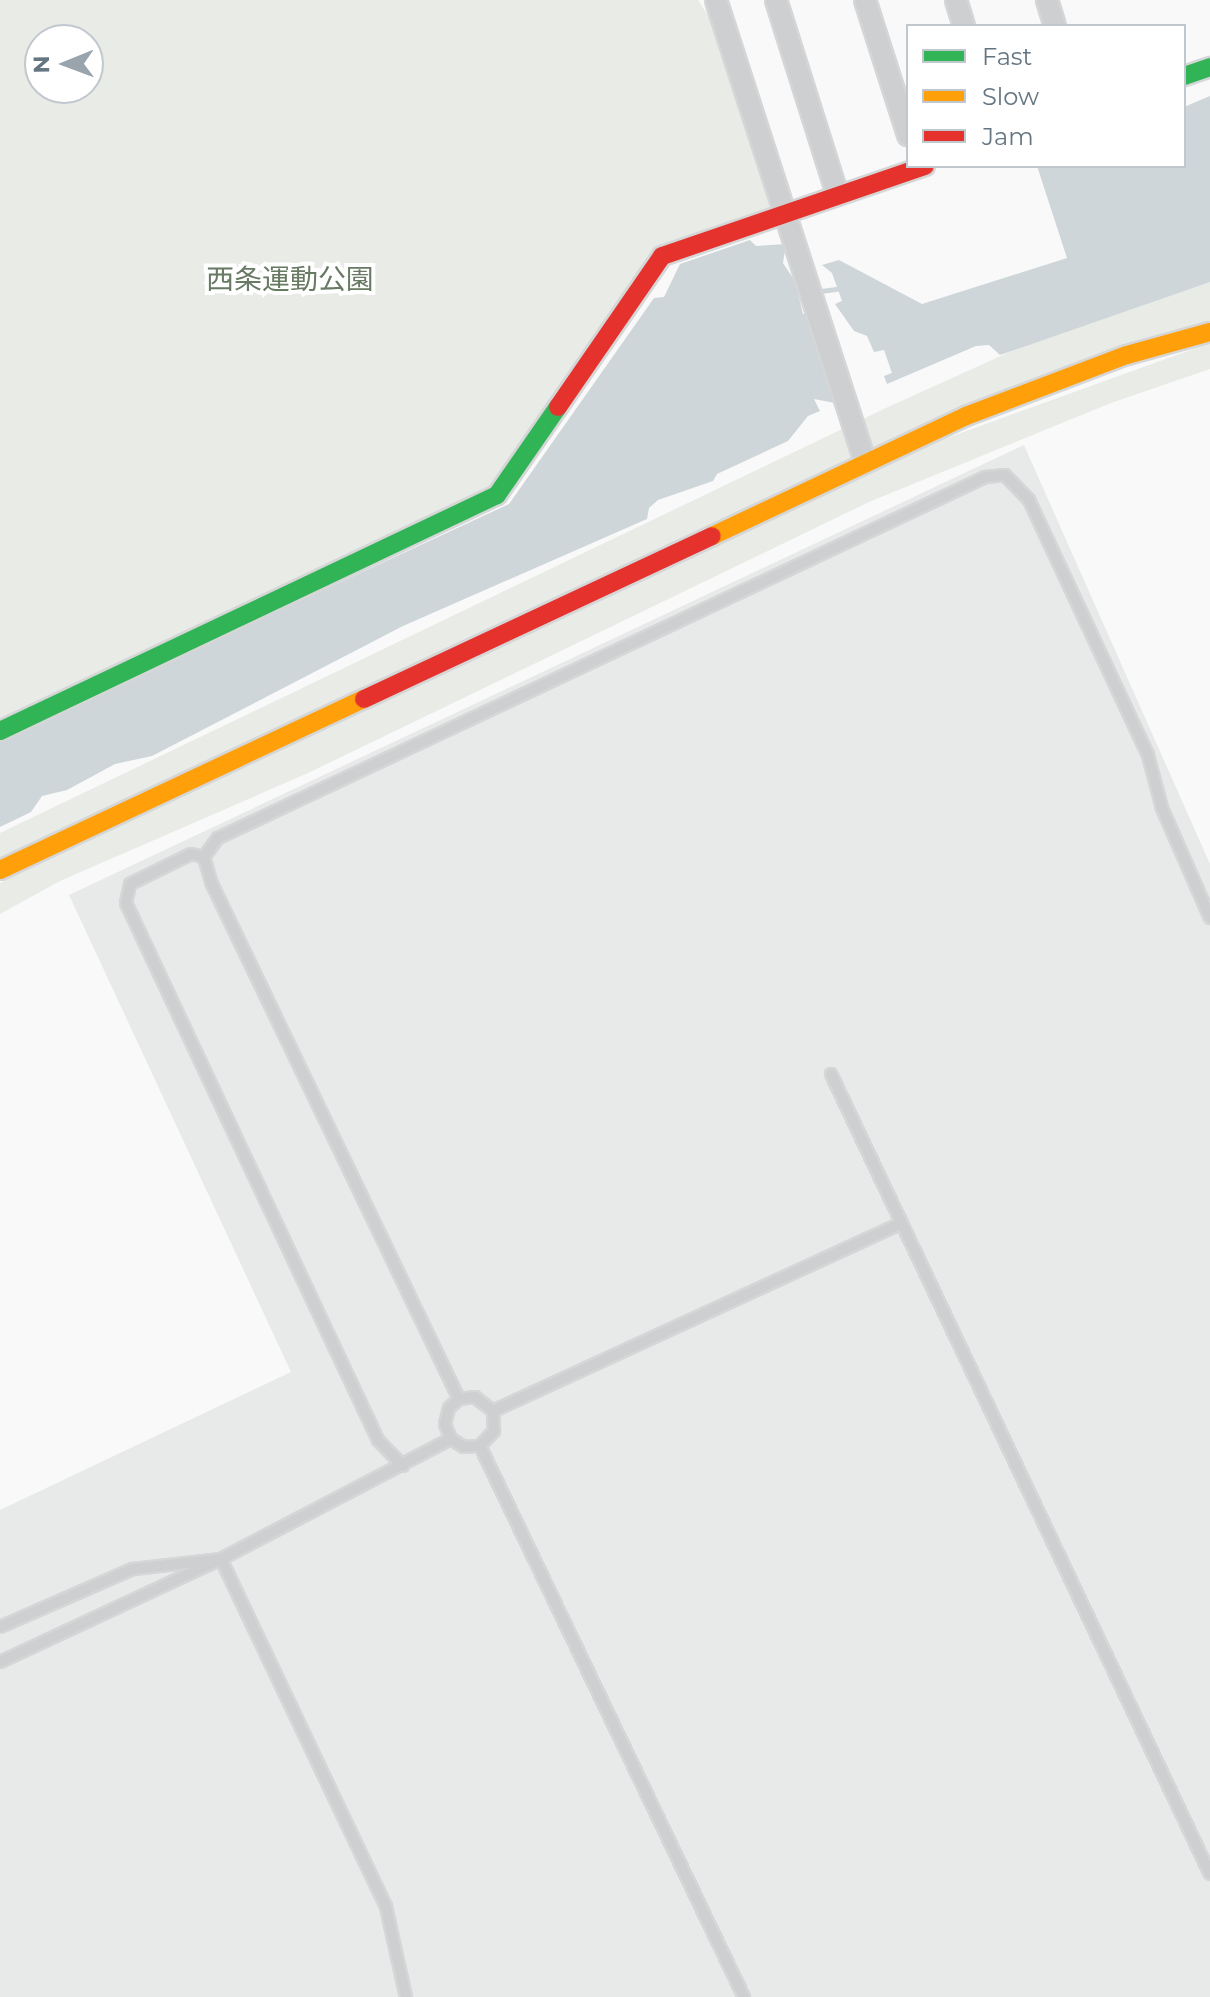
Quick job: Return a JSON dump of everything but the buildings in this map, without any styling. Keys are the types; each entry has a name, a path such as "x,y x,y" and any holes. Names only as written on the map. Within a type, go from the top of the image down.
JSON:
{"street":[{"path":"716,0 865,462"},
{"path":"776,0 837,194"},
{"path":"865,0 906,129"},
{"path":"956,0 963,24"},
{"path":"1047,0 1054,24"},
{"path":"1186,75 1210,67"},
{"path":"0,731 497,495 662,256 917,168"},
{"path":"0,870 865,462 1040,387 1210,332"}],"lane":[{"path":"204,857 218,838 985,477 1005,475 1029,500 1148,755 1162,808 1210,918"},
{"path":"204,857 191,854 130,884 126,903 378,1440 403,1466"},
{"path":"204,857 211,882 459,1399"},
{"path":"831,1074 1210,1874"},
{"path":"493,1411 902,1223"},
{"path":"475,1397 493,1411 494,1431 480,1446 464,1447 451,1439 445,1424 449,1408 459,1399 475,1397"},
{"path":"0,1662 221,1559 451,1439"},
{"path":"480,1446 744,1997"},
{"path":"0,1627 133,1569 182,1559 221,1559"},
{"path":"221,1559 386,1907 406,1997"}],"shaded area":[{"path":"1210,96 1210,282 1000,355 989,345 976,346 887,384 884,376 892,373 884,350 874,352 867,336 854,331 835,304 842,301 832,273 822,265 839,260 922,304 1067,258 1038,168 1186,168 1186,106"},
{"path":"750,240 756,246 786,244 783,263 795,281 803,314 809,314 840,404 814,399 820,411 808,416 788,441 717,474 713,481 658,500 649,508 647,519 403,626 152,756 115,764 67,790 42,796 31,812 0,827 0,740 509,504 654,298 664,297 680,264"},
{"path":"1024,445 1210,864 1210,1997 0,1997 0,1510 291,1372 69,895"}],"green space":[{"name":"西条運動公園","path":"0,0 698,0 709,17 771,210 658,250 493,490 0,725"},
{"path":"1210,282 1210,322 1149,340 0,863 0,833 888,407 1036,340"},
{"path":"1210,343 1210,369 1111,403 869,502 308,773 60,881 0,914 0,883 936,442"}],"waterway":[{"path":"814,292 842,288"}],"traffic: fast":[{"path":"1186,75 1210,67"},
{"path":"0,731 497,495 558,407"}],"traffic: slow":[{"path":"712,536 966,416 1127,355 1210,332"},
{"path":"0,870 364,699"}],"traffic: jam":[{"path":"558,407 662,256 919,168"},
{"path":"364,699 712,536"}]}
